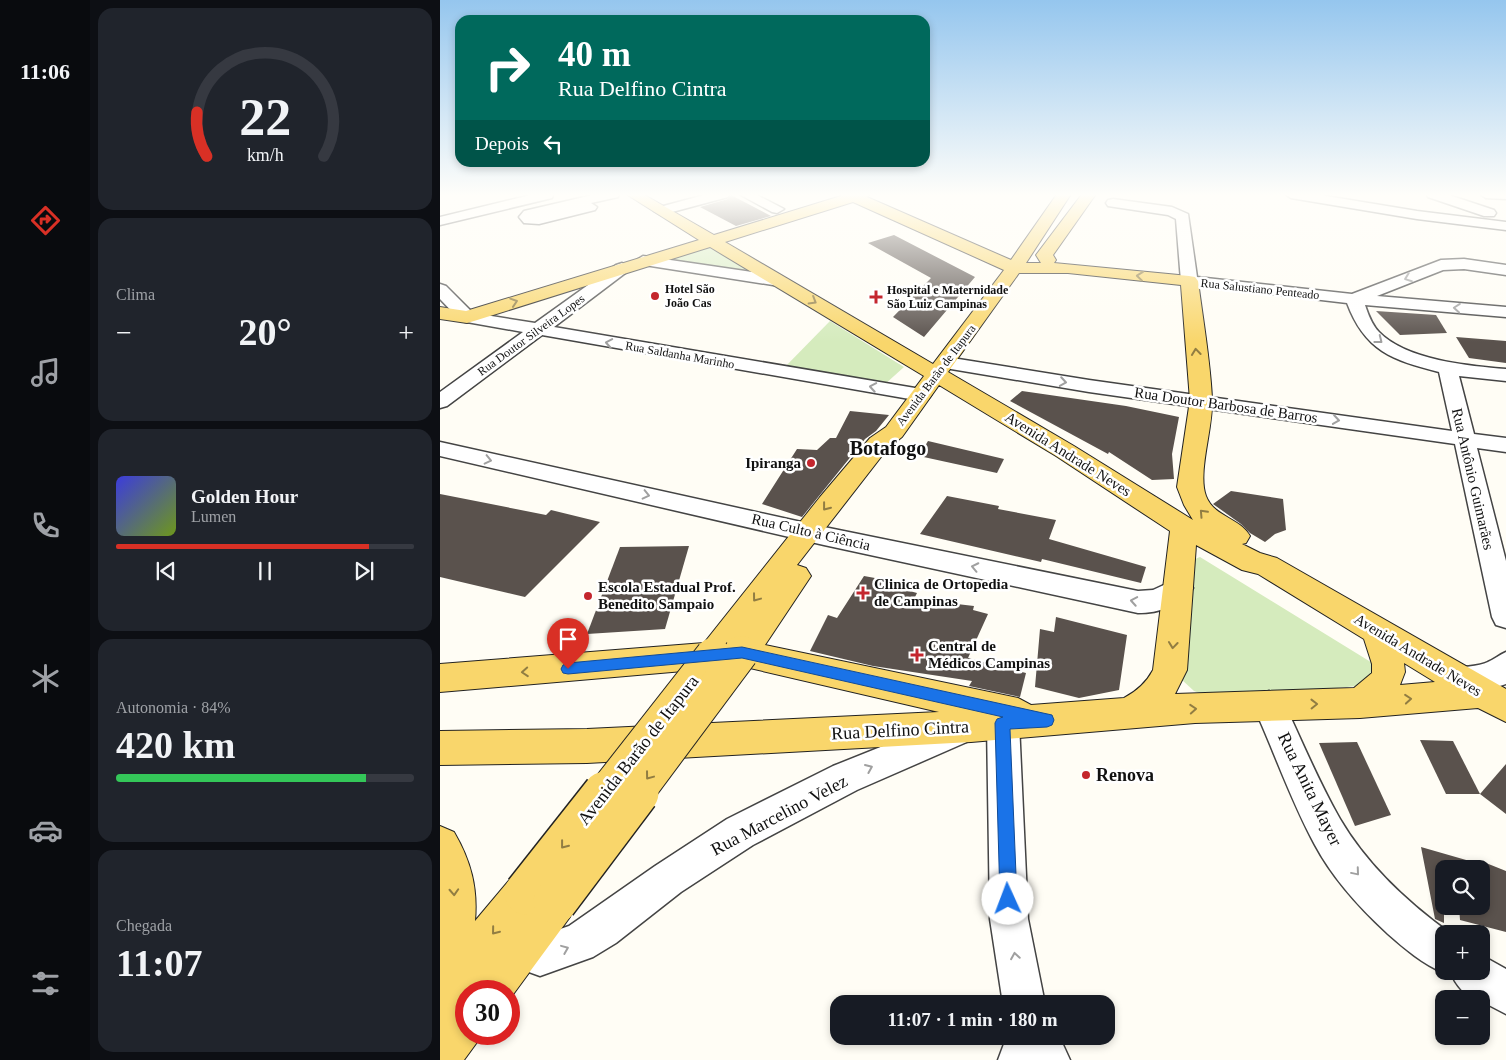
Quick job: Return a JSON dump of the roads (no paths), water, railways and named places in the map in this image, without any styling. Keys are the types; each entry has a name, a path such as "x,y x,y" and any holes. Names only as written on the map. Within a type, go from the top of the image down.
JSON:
{"main road":[{"path":"467,317 702,243"},
{"name":"Avenida Andrade Neves","path":"714,243 779,281 942,369 967,392 1065,450 1184,527 1252,562 1267,566 1482,693"},
{"path":"961,243 1014,268"},
{"name":"Avenida Barão de Itapura","path":"440,999 540,897 727,654 816,533 886,458 894,446 894,432 942,369 1031,243"},
{"path":"1053,243 1044,255 1048,260 1068,268"},
{"name":"Rua Salustiano Penteado","path":"1014,268 1068,268 1189,281"},
{"path":"1189,281 1201,400 1190,488 1194,502 1201,513 1217,526 1238,537 1267,566"},
{"name":"Rua Saldanha Marinho","path":"440,313 467,317"},
{"path":"1065,450 1088,455 1146,490 1164,494 1190,488"},
{"path":"1127,714 1147,704 1155,697 1163,688 1170,670 1184,527"},
{"path":"1360,703 1383,685 1389,675 1387,658 1377,631"},
{"path":"440,678 727,654 1047,720"},
{"name":"Rua Delfino Cintra","path":"440,748 597,745 987,725 1269,705 1360,703 1482,693"},
{"path":"440,846 450,866 455,889 450,944 440,973"},
{"name":"Avenida Barão de Itapura","path":"495,980 518,949 540,897"},
{"path":"440,1054 455,1033"}],"street":[{"path":"1185,243 1189,281"},
{"path":"642,261 779,281"},
{"path":"1506,270 1464,264 1441,265 1354,300 1362,322 1377,340 1425,363 1448,370 1506,375"},
{"name":"Rua Doutor Silveira Lopes","path":"440,402 539,331 622,268"},
{"name":"Rua Salustiano Penteado","path":"1189,281 1354,300 1506,312"},
{"path":"440,289 467,317"},
{"name":"Rua Saldanha Marinho","path":"467,317 539,331 921,395"},
{"name":"Rua Doutor Barbosa de Barros","path":"942,369 1026,376 1506,445"},
{"name":"Rua Antônio Guimarães","path":"1448,370 1506,617"},
{"path":"967,392 1007,379 1026,376"},
{"name":"Rua Culto à Ciência","path":"440,449 816,533 1138,602 1152,603 1163,599 1178,588"},
{"path":"1482,693 1495,675 1506,665"},
{"name":"Rua Anita Mayer","path":"1269,705 1328,833 1350,865 1381,901 1435,946"},
{"path":"987,725 1009,919 1024,995"},
{"name":"Rua Marcelino Velez","path":"518,949 540,956 579,943 602,929 668,879 740,832 845,778 987,725"},
{"path":"1485,980 1506,993"}],"place":[{"name":"Hotel São João Cas","path":"655,296"},
{"name":"Hospital e Maternidade São Luiz Campinas","path":"876,297"},
{"name":"Ipiranga","path":"811,463"},
{"name":"Clinica de Ortopedia de Campinas","path":"863,593"},
{"name":"Escola Estadual Prof. Benedito Sampaio","path":"588,596"},
{"name":"Central de Médicos Campinas","path":"917,655"},
{"name":"Renova","path":"1086,775"}],"district":[{"name":"Botafogo","path":"888,448"}]}
